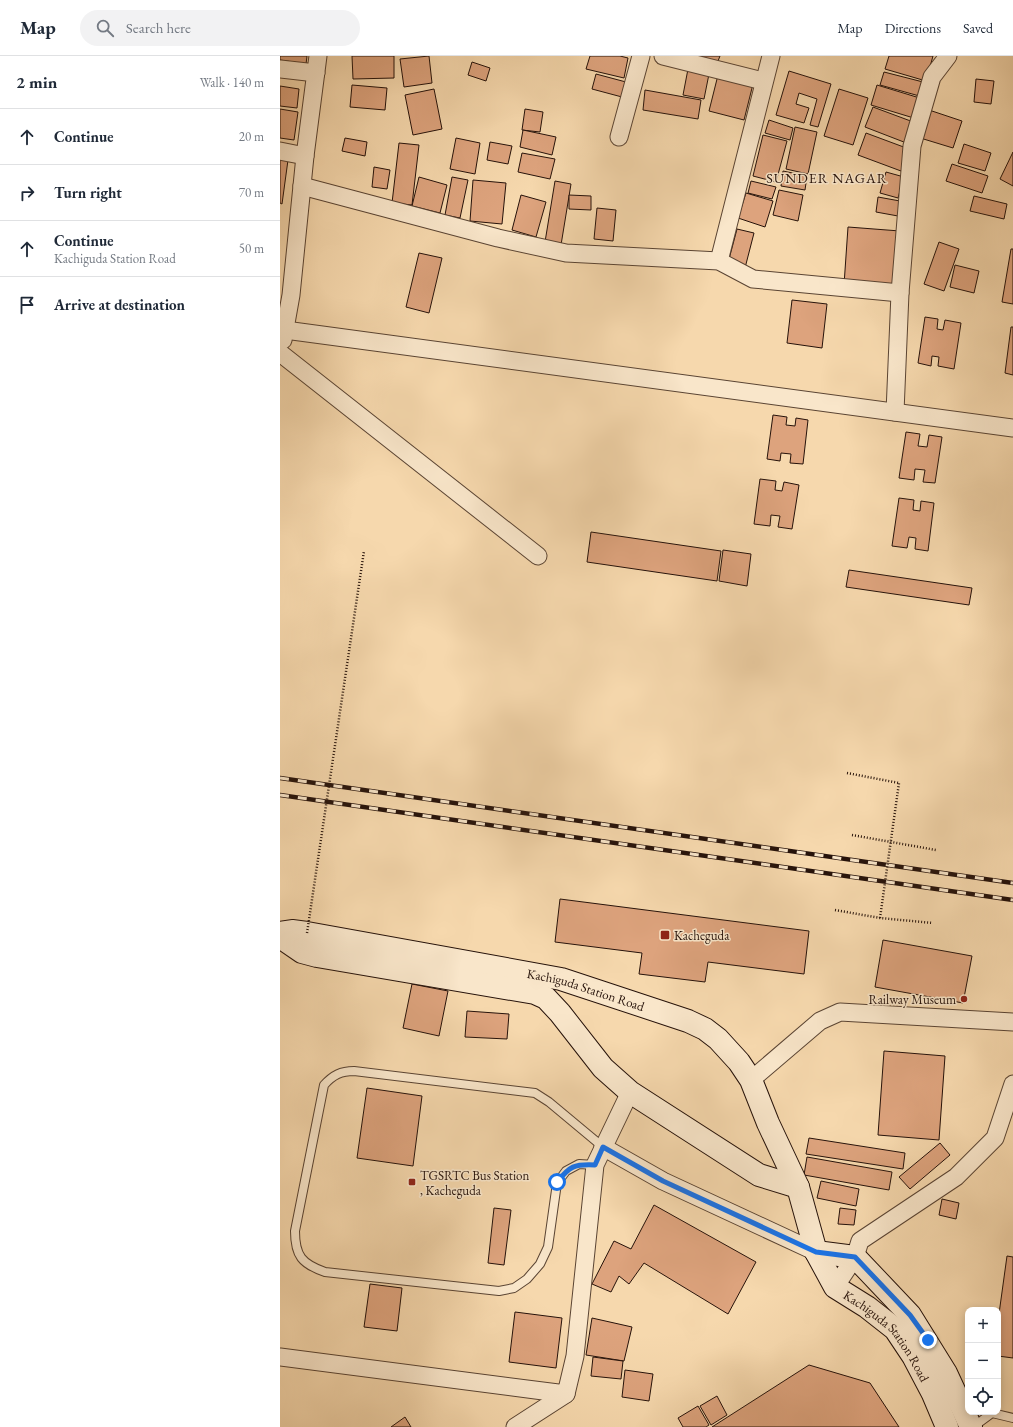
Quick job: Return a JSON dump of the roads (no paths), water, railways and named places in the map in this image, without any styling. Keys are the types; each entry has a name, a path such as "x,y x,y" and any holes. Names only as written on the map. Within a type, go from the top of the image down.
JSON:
{"main road":[{"name":"Kachiguda Station Road","path":"280,933 292,931 307,933 577,983 682,1019 705,1029 718,1039 740,1062 751,1080 768,1123 798,1187 816,1252 835,1287 867,1307 895,1329 913,1356 933,1394 947,1427"},
{"name":"Kachiguda Station Road","path":"280,937 302,952 317,956 535,993 546,998 560,1013 603,1068 630,1092 758,1175 798,1187"},
{"path":"816,1252 855,1257"},
{"name":"Kachiguda Station Road","path":"855,1257 910,1315 928,1340 946,1372 972,1427"}],"street":[{"path":"318,56 302,186 286,295 285,330 280,354 538,556"},
{"path":"619,137 641,56"},
{"path":"663,56 763,81"},
{"path":"719,262 763,81 771,56"},
{"path":"895,412 900,293 912,146 932,78 948,56"},
{"path":"280,69 316,73"},
{"path":"280,151 305,156"},
{"path":"302,186 498,238 566,253 719,262 752,279 900,293"},
{"path":"285,330 1013,428"},
{"path":"751,1080 820,1021 840,1012 1013,1022"},
{"path":"835,1287 855,1257 860,1241 956,1177 995,1138 1013,1084"},
{"path":"515,1427 566,1394 575,1356 595,1165 630,1092"},
{"path":"603,1147 663,1181 816,1252"},
{"path":"280,1357 566,1394"}],"lane":[{"path":"595,1165 579,1164 566,1171 557,1182 548,1247 540,1264 526,1279 514,1288 499,1291 325,1272 310,1267 300,1258 295,1246 295,1231 324,1085 331,1077 342,1071 354,1071 534,1093 549,1102 603,1147"},
{"path":"972,1427 992,1413 1013,1418"}],"railway":[{"path":"280,778 1013,883"},
{"path":"280,795 1013,900"}],"place":[{"name":"Kacheguda","path":"665,935"},
{"name":"Railway Museum","path":"964,999"},
{"name":"TGSRTC Bus Station , Kacheguda","path":"412,1182"}],"district":[{"name":"SUNDER NAGAR","path":"827,178"}]}
